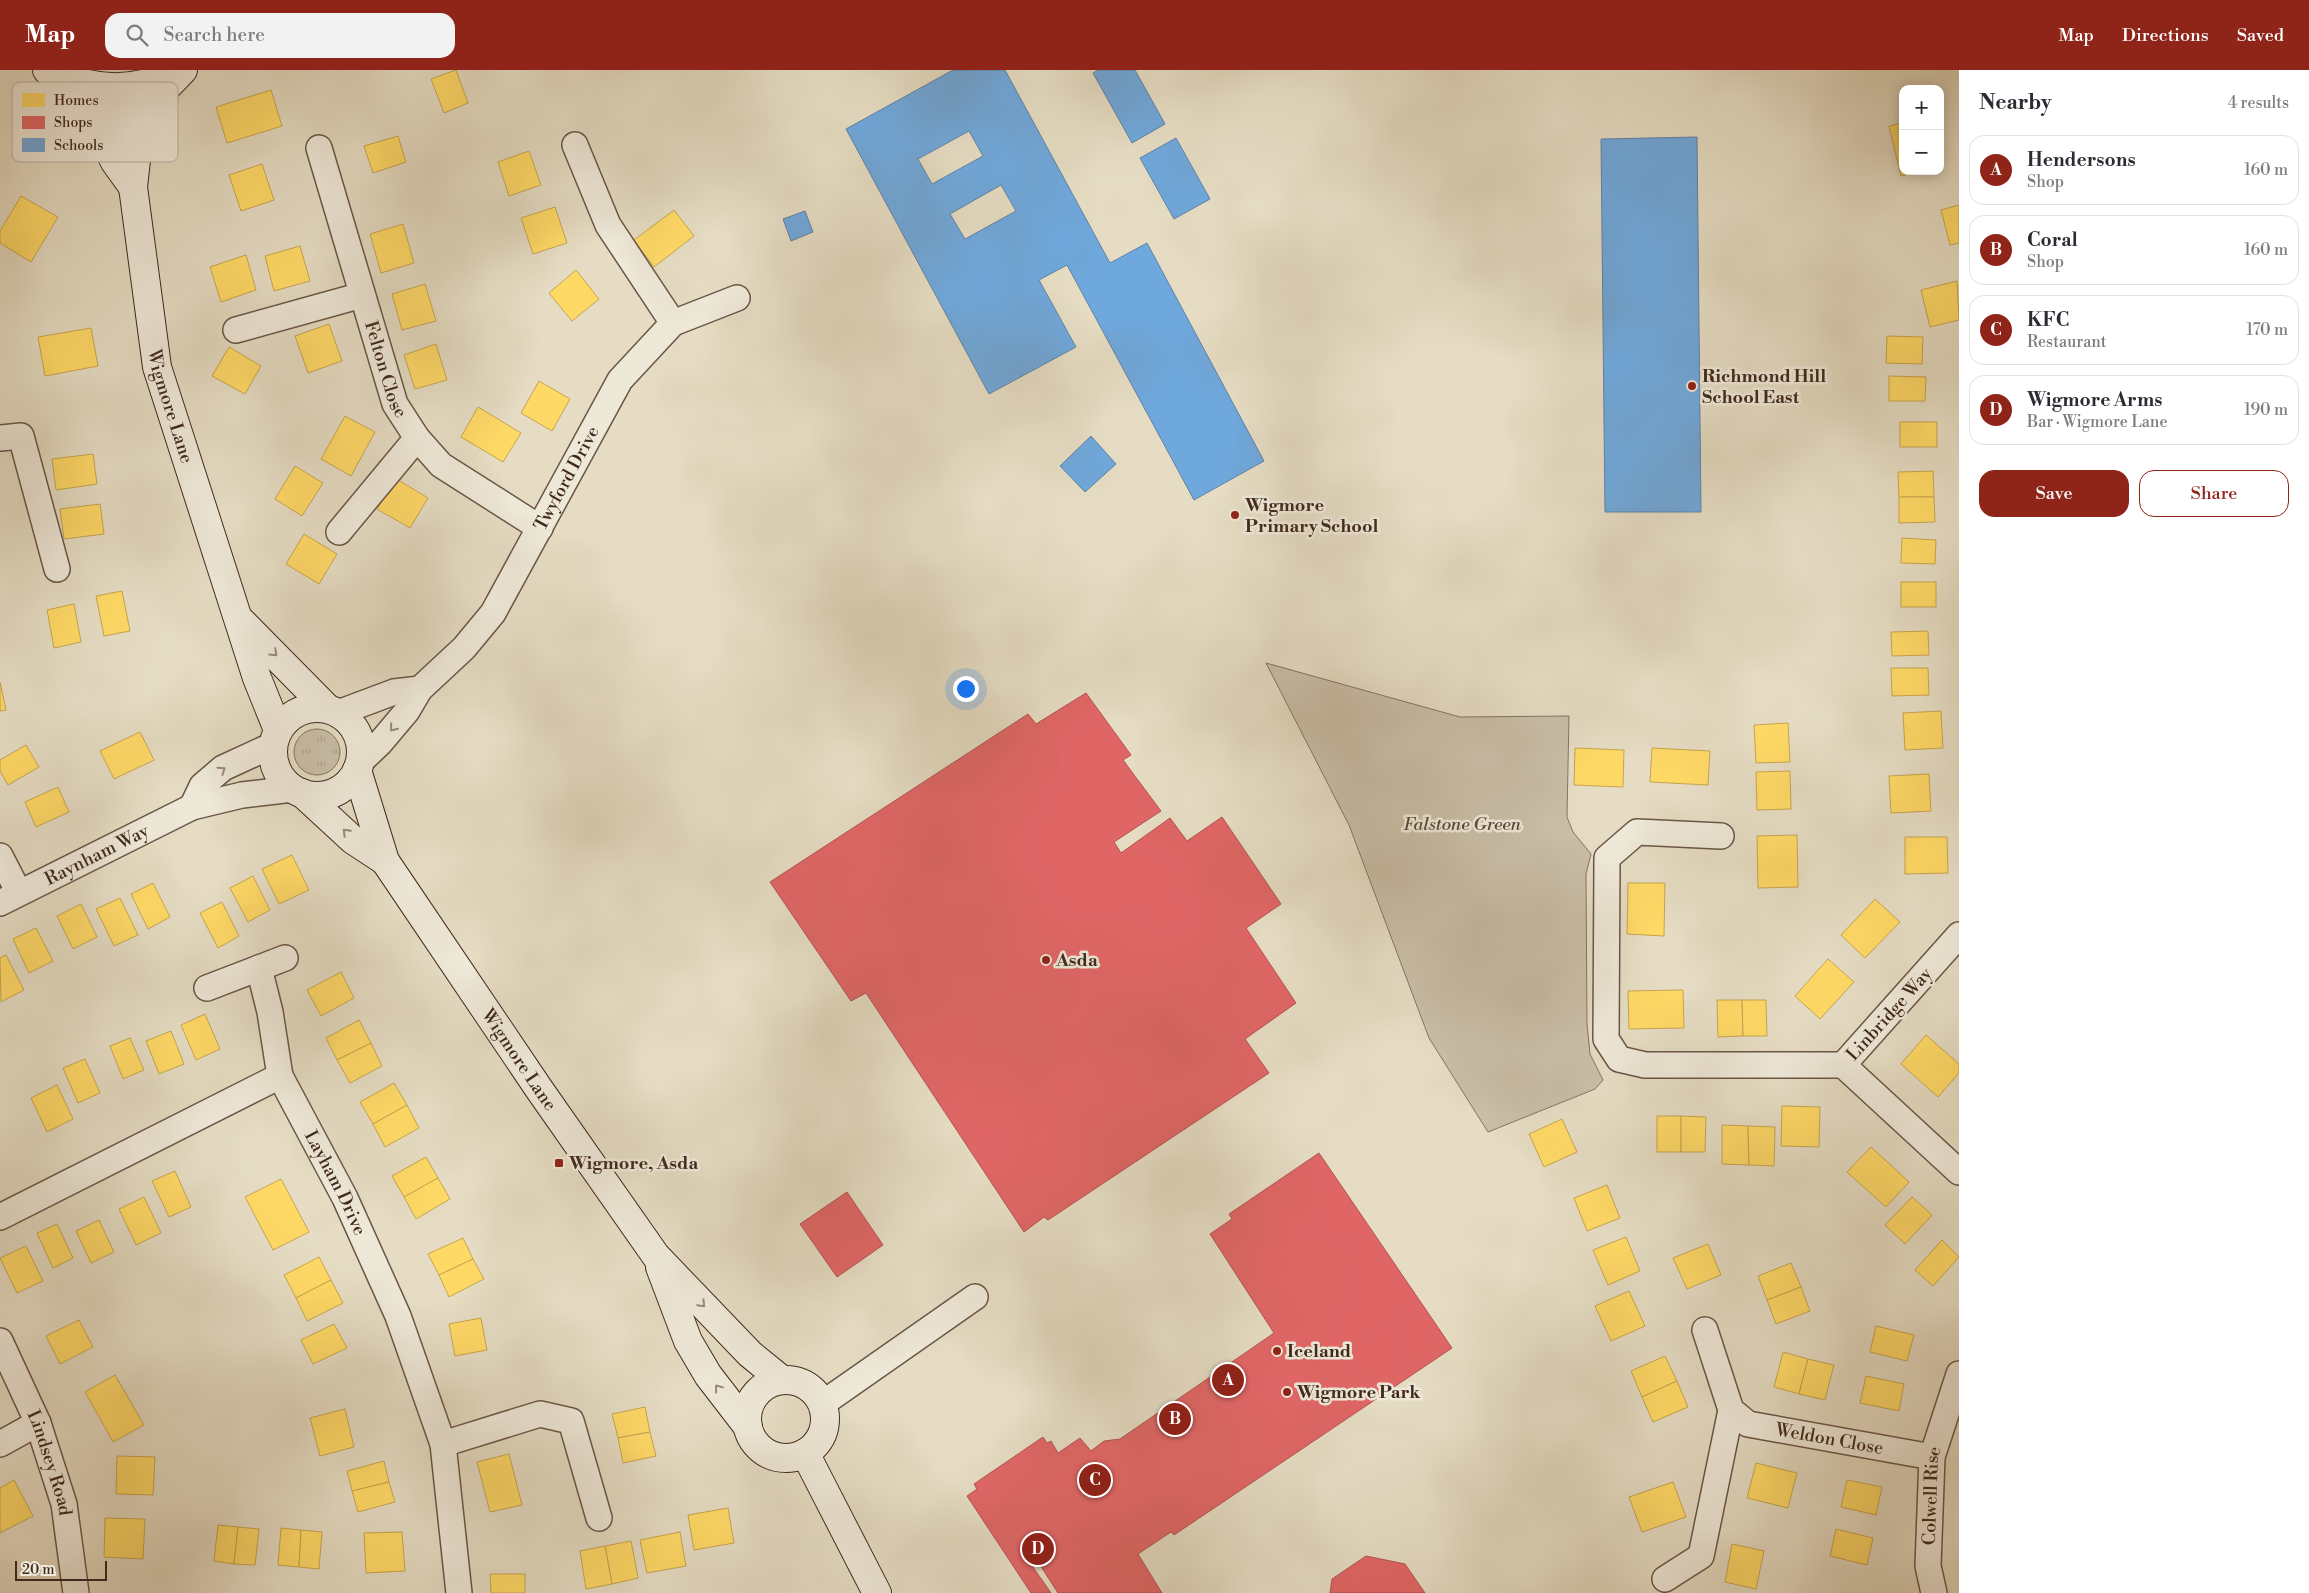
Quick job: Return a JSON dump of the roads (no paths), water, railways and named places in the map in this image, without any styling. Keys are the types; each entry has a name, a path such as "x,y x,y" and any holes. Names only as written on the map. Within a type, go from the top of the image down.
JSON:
{"street":[{"name":"Wigmore Lane","path":"47,70 58,82"},
{"path":"52,70 69,79 80,82"},
{"path":"151,82 160,80 179,70"},
{"name":"Wigmore Lane","path":"171,82 183,70"},
{"path":"575,145 608,225 673,323"},
{"name":"Felton Close","path":"319,148 395,404 417,438 441,465 540,528"},
{"name":"Wigmore Lane","path":"115,162 133,187"},
{"name":"Wigmore Lane","path":"136,162 133,187 157,367 239,619 275,738 276,770 353,840 385,861"},
{"path":"236,330 362,296"},
{"name":"Twyford Drive","path":"358,766 407,711 420,689 464,648 493,613 620,380 673,323 737,298"},
{"path":"0,438 21,436 57,569"},
{"name":"Felton Close","path":"339,532 417,438"},
{"name":"Wigmore Lane","path":"239,619 333,711 349,722 357,734 361,747 358,766 385,861 539,1089 656,1256 750,1354 782,1380 794,1381 806,1386 822,1404"},
{"path":"192,807 202,786 223,768 275,738 291,716 308,708 333,711 394,692 420,689"},
{"path":"298,791 324,795 334,792 347,783 358,766"},
{"name":"Raynham Way","path":"10,898 192,807 242,795 298,791"},
{"path":"1721,836 1637,832 1607,858 1606,1039 1619,1059 1645,1065 1843,1065"},
{"path":"0,856 10,898"},
{"name":"Linbridge Way","path":"1959,934 1843,1065 1959,1172"},
{"path":"206,988 285,958"},
{"name":"Layham Drive","path":"259,968 270,1012 280,1076 345,1198 398,1316 443,1444 459,1593"},
{"path":"0,1217 280,1076"},
{"name":"Wigmore Lane","path":"656,1256 688,1341 708,1375 748,1427 752,1438 760,1448 770,1455 781,1458 793,1458 805,1453"},
{"path":"877,1593 805,1453 821,1437 824,1420 822,1404 975,1297"},
{"path":"1665,1580 1701,1556 1731,1410 1705,1330"},
{"name":"Lindsey Road","path":"0,1341 38,1423 64,1504 76,1593"},
{"name":"Colwell Rise","path":"1934,1593 1928,1566 1932,1457 1959,1374"},
{"path":"748,1427 747,1414 751,1401 759,1391 770,1384 782,1380"},
{"name":"Weldon Close","path":"1731,1410 1748,1424 1932,1457"},
{"path":"443,1444 540,1414 571,1421 599,1518"},
{"path":"0,1444 38,1423"}],"place":[{"name":"Richmond Hill School East","path":"1692,386"},
{"name":"Wigmore Primary School","path":"1235,515"},
{"name":"Asda","path":"1046,960"},
{"name":"Wigmore, Asda","path":"559,1163"},
{"name":"Iceland","path":"1277,1351"},
{"name":"Hendersons","path":"1228,1380"},
{"name":"Wigmore Park","path":"1287,1392"},
{"name":"Coral","path":"1175,1419"},
{"name":"KFC","path":"1095,1480"},
{"name":"Wigmore Arms","path":"1038,1549"}],"park label":[{"name":"Falstone Green","path":"1462,824"}]}
